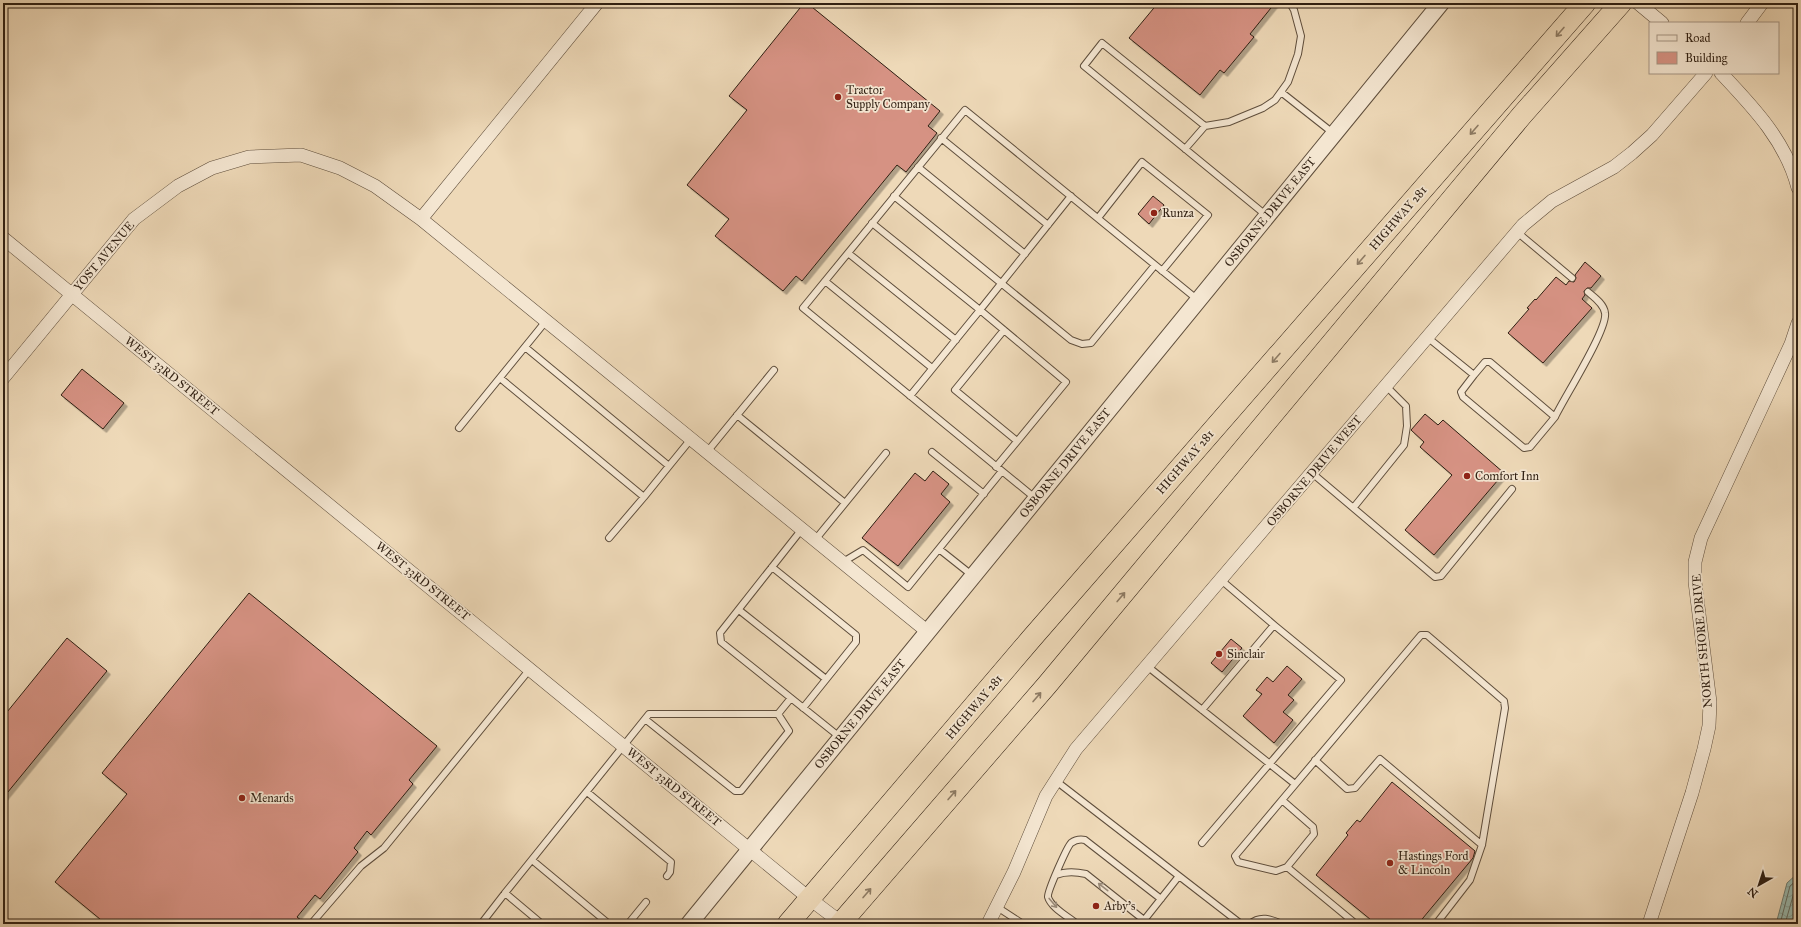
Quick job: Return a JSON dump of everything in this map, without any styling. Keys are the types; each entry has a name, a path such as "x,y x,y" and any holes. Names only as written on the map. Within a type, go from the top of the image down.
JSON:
{"highway":[{"name":"HIGHWAY 281","path":"788,924 1031,639 1585,3"},
{"path":"842,923 1052,679 1522,115 1621,3"}],"street":[{"path":"597,3 421,220 928,632"},
{"name":"OSBORNE DRIVE EAST","path":"689,924 1441,3"},
{"path":"1638,3 1661,22"},
{"path":"1748,22 1762,3"},
{"name":"OSBORNE DRIVE WEST","path":"988,924 1014,872 1043,802 1076,750 1517,232 1538,211 1552,201 1614,167 1632,153 1652,135 1705,74"},
{"path":"1722,74 1755,109 1772,132 1786,153 1798,188"},
{"name":"YOST AVENUE","path":"3,378 134,219 178,186 212,168 249,157 301,155 340,168 375,186 421,220"},
{"name":"WEST 33RD STREET","path":"3,238 810,899 842,923"},
{"name":"NORTH SHORE DRIVE","path":"1649,924 1692,793 1709,726 1710,702 1695,582 1695,562 1701,538 1791,344 1798,323"}],"lane":[{"path":"1185,149 1205,126 1229,122 1263,108 1275,100 1288,82 1298,54 1301,36 1294,10 1290,3"},
{"path":"1205,126 1102,43 1084,66 1267,216"},
{"path":"1280,92 1334,134"},
{"path":"1036,499 803,308 941,138 965,110 1198,300"},
{"path":"941,138 1048,225"},
{"path":"1098,218 1142,162 1208,215 1162,271"},
{"path":"918,167 1025,254"},
{"path":"894,196 1071,340 1082,344 1092,343 1155,265"},
{"path":"910,396 1071,196"},
{"path":"872,223 1066,382 996,466"},
{"path":"1517,232 1572,278"},
{"path":"848,253 956,340"},
{"path":"825,281 932,368"},
{"path":"1555,417 1490,362 1485,362 1461,392 1463,397 1524,448 1530,447 1555,417 1586,362 1606,320 1605,311 1600,303 1588,292"},
{"path":"459,428 546,321"},
{"path":"1004,330 955,390 1017,441"},
{"path":"1427,337 1474,375"},
{"path":"525,347 669,466"},
{"path":"707,452 774,370"},
{"path":"500,378 644,497"},
{"path":"1354,507 1404,446 1407,426 1406,406 1386,386"},
{"path":"737,415 845,503"},
{"path":"609,538 691,439"},
{"path":"932,452 984,494"},
{"path":"815,540 886,453"},
{"path":"843,562 863,550 908,587 1002,471"},
{"path":"1312,473 1435,577 1441,576 1512,489"},
{"path":"802,530 720,633 721,642 841,738"},
{"path":"939,549 973,576"},
{"path":"772,567 856,635 856,642 803,708"},
{"path":"1202,843 1340,680 1221,580"},
{"path":"739,610 826,679"},
{"path":"1202,710 1274,625"},
{"path":"1282,800 1313,827 1314,834 1287,867 1276,871 1238,862 1235,856 1315,760 1421,635 1427,635 1504,701 1505,708 1482,845 1470,880 1436,924"},
{"path":"1147,666 1295,784"},
{"path":"311,924 361,866 384,848 530,669"},
{"path":"778,714 791,698"},
{"path":"481,924 649,714 778,714"},
{"path":"646,719 735,791 741,790 789,731 778,714"},
{"path":"1315,760 1347,789 1355,788 1380,759 1482,845"},
{"path":"1056,781 1241,924"},
{"path":"586,792 671,862 670,872 667,876"},
{"path":"1077,924 1054,906 1048,897 1048,890 1067,848 1072,842 1080,839 1085,840 1161,899"},
{"path":"532,860 609,924"},
{"path":"1287,867 1356,924"},
{"path":"1056,875 1067,872 1079,872 1086,874 1143,922 1179,876"},
{"path":"505,893 542,924"},
{"path":"628,924 646,902"},
{"path":"997,907 1023,924"},
{"path":"1250,924 1261,918 1271,919 1282,924"}],"water":[{"path":"1798,873 1798,924 1776,924 1787,883"}],"building":[{"path":"804,3 807,3 940,111 928,126 937,133 906,172 897,165 802,281 796,276 783,291 715,236 729,219 687,185 747,110 729,96"},
{"path":"1158,3 1275,3 1250,34 1254,37 1224,73 1220,70 1200,95 1129,38"},
{"path":"1153,196 1164,205 1149,224 1138,214"},
{"path":"1585,262 1601,276 1591,288 1587,288 1584,291 1585,295 1582,299 1592,308 1543,363 1508,333 1529,309 1527,308 1556,277 1566,285 1569,281 1574,282 1576,278 1575,275"},
{"path":"82,369 124,403 103,429 61,395"},
{"path":"1425,414 1438,425 1443,420 1504,473 1434,555 1405,530 1452,475 1420,447 1424,442 1411,430"},
{"path":"933,471 949,484 941,494 950,502 898,566 862,538 915,473 925,481"},
{"path":"249,593 437,746 409,780 413,784 371,835 367,831 354,848 358,852 320,899 315,895 297,917 306,924 106,924 55,882 127,794 102,773"},
{"path":"67,638 107,671 3,798 3,717"},
{"path":"1231,639 1242,648 1222,672 1211,663"},
{"path":"1287,666 1302,679 1288,695 1294,700 1283,712 1293,720 1274,743 1243,716 1262,694 1256,690 1267,677 1273,682"},
{"path":"1392,782 1475,851 1473,858 1418,924 1376,924 1316,875 1348,835 1346,833 1357,820 1360,822"}],"place":[{"name":"Tractor Supply Company","path":"838,97"},
{"name":"Runza","path":"1154,213"},
{"name":"Comfort Inn","path":"1467,476"},
{"name":"Sinclair","path":"1219,654"},
{"name":"Menards","path":"242,798"},
{"name":"Hastings Ford & Lincoln","path":"1390,863"},
{"name":"Arby's","path":"1096,906"}]}
